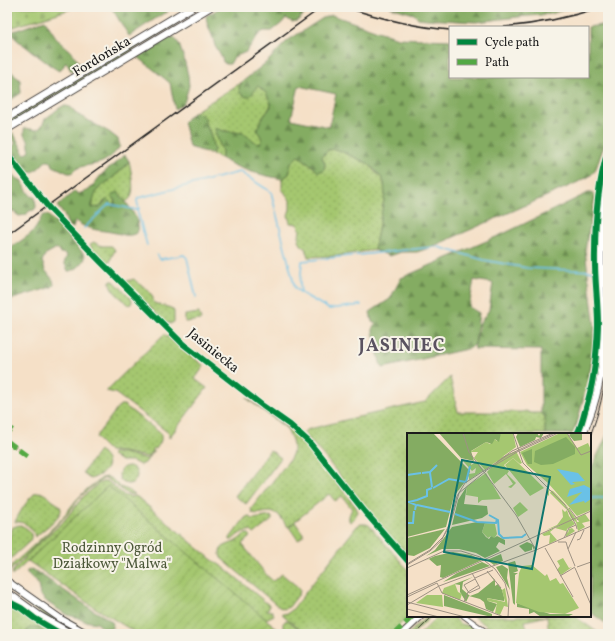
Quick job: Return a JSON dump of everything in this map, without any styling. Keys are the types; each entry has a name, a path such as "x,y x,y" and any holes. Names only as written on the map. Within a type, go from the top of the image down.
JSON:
{"main road":[{"name":"Fordońska","path":"7,118 192,7"},
{"name":"Fordońska","path":"7,129 210,7"}],"street":[{"name":"Jasiniecka","path":"7,154 49,208 183,344 305,438 365,512 407,560"},
{"path":"583,433 595,400 600,381 602,363 601,236 608,177"},
{"path":"7,580 61,619 88,634"},
{"path":"7,592 44,618 72,634"},
{"path":"402,634 419,617"},
{"path":"465,617 488,634"},
{"path":"406,634 415,621"}],"green space":[{"path":"7,7 72,7 71,9 7,29"},
{"path":"111,7 165,7 168,12 129,36"},
{"path":"221,7 313,7 297,21 292,22 286,18 272,31 264,31 259,34 246,52 234,57 230,64 226,64 223,62 215,46 206,16"},
{"path":"390,7 572,7 551,14 476,22 418,18 414,14"},
{"path":"332,15 398,38 449,40 449,78 589,78 589,27 608,24 608,135 595,171 590,176 429,248 417,252 401,252 390,256 374,250 385,195 384,182 369,164 336,149 328,150 322,157 325,163 324,170 318,172 304,159 298,156 291,163 289,174 282,179 251,172 222,159 222,151 215,128 224,131 243,133 258,144 262,142 257,130 261,120 270,108 271,103 266,93 258,86 252,94 246,97 240,93 239,88 242,82 268,61 287,41 323,18","holes":["299,86 336,94 329,127 291,119"]},
{"path":"180,17 176,24 7,126 7,121"},
{"path":"45,20 57,39 71,51 81,66 71,71 66,62 59,71 16,39 11,32"},
{"path":"174,37 179,44 184,59 189,86 184,103 175,109 170,83 138,57 167,38"},
{"path":"10,70 20,80 21,93 12,99 7,97 7,71"},
{"path":"242,82 239,88 252,94 254,89 258,86 266,93 271,103 261,120 262,142 258,144 243,133 224,131 216,134 222,151 222,159 212,154 214,149 209,130 194,112"},
{"path":"63,106 70,107 75,113 109,132 118,139 120,146 113,155 106,160 79,168 72,173 68,173 53,166 49,161 46,161 35,171 27,173 17,162 11,152 10,149 15,142 10,136 11,134 14,133 22,151 25,154 28,153 30,150 29,141 24,135 25,128 36,130 40,128 45,119"},
{"path":"194,112 205,118 205,124 211,136 214,149 212,154 189,147 183,122"},
{"path":"336,149 369,164 384,182 385,195 374,250 336,256 308,257 305,248 300,242 300,229 297,224 290,223 288,215 290,200 282,189 282,179 289,174 291,163 298,156 309,163 318,172 325,163 322,157 328,150"},
{"path":"125,155 129,161 124,168 98,189 94,197 92,208 100,207 107,199 113,205 115,201 112,195 118,192 136,218 138,228 137,233 126,235 95,230 75,221 73,228 68,225 64,215 57,206 75,191 78,194 89,190 102,174"},
{"path":"129,161 133,185 131,198 126,202 118,192 113,205 104,201 100,208 92,208 94,197 98,189 124,168"},
{"path":"7,166 15,177 22,181 31,196 35,197 36,207 34,210 29,211 26,215 19,216 14,212 7,210"},
{"path":"588,193 592,193 595,198 585,250 595,328 591,367 577,424 572,433 545,433 545,417 541,413 541,350 474,349 480,323 489,310 493,283 474,280 469,307 479,313 475,344 471,348 383,368 380,363 373,332 373,327 376,324 372,322 370,312 390,299 401,278 505,233"},
{"path":"44,215 48,215 85,255 85,258 78,267 68,271 65,264 66,254 60,253 59,250 55,249 46,254 42,261 45,270 53,280 54,285 52,287 11,299 7,287 7,252 32,232"},
{"path":"93,242 102,246 112,246 115,250 110,262 105,262 95,253 90,245"},
{"path":"134,279 149,292 154,303 171,308 174,311 174,322 170,324 162,320 126,284 127,281"},
{"path":"110,281 114,281 130,297 132,301 131,304 129,305 116,294 110,285"},
{"path":"199,313 201,320 185,322 185,315"},
{"path":"164,334 204,366 195,379 207,388 169,438 169,434 166,431 115,393 106,391"},
{"path":"450,377 458,412 526,411 530,413 541,413 545,416 545,433 407,433 407,555 403,549 396,545 378,524 304,432 306,430 349,419 425,402"},
{"path":"246,398 304,441 356,507 358,512 353,520 350,522 349,520 352,509 342,496 335,501 329,494 288,527 277,513 252,513 251,509 290,459 293,452 293,446 292,440 286,428"},
{"path":"120,405 124,405 160,433 160,443 147,457 109,451 96,438"},
{"path":"608,433 608,625 591,613 591,469"},
{"path":"154,450 145,463 141,465 132,461 121,461 111,454 123,453 147,459"},
{"path":"270,450 281,458 246,504 235,496"},
{"path":"99,451 104,455 108,464 105,471 97,477 91,479 83,472"},
{"path":"128,466 134,469 137,475 134,481 128,484 122,481 119,475 122,469"},
{"path":"107,477 112,479 120,487 135,495 127,494 106,478 103,479 81,496 58,524 10,571 13,564 59,522 77,499 87,489 102,478"},
{"path":"105,481 125,496 136,496 270,606 267,610 272,611 274,615 266,619 261,616 108,486 12,576 12,572 33,549 63,522 84,496 98,484"},
{"name":"Rodzinny Ogród Działkowy \"Malwa\"","path":"108,486 284,634 138,634 92,606 28,561"},
{"path":"40,492 58,504 61,510 58,516 35,537 28,525 15,522 28,500 35,493"},
{"path":"248,516 253,519 271,516 272,520 254,534 251,531 246,531 230,540 245,518"},
{"path":"295,522 304,535 298,540 289,527"},
{"path":"361,524 369,525 407,569 408,617 390,634 303,634 304,633 282,614 288,613 292,610 357,526"},
{"path":"19,525 30,531 31,539 7,562 7,543 13,527"},
{"path":"245,534 249,534 251,536 242,544 269,578 273,581 282,574 299,588 299,594 289,607 284,609 279,607 221,558 220,551 223,547"},
{"path":"31,569 107,618 113,623 112,628 103,628 97,623 84,621 67,615 47,602 40,595 36,581 26,573"},
{"path":"7,584 44,612 84,634 77,634 54,622 7,588"},
{"path":"7,601 21,608 34,618 61,634 7,634"},
{"path":"426,617 431,617 413,634 408,634"},
{"path":"437,617 454,617 460,624 476,627 485,634 420,634"},
{"path":"474,617 543,617 525,621 528,634 498,634"},
{"path":"547,617 575,617 600,634 549,634"},
{"path":"286,620 303,633 292,634 283,627 283,623"},
{"path":"31,627 39,627 46,634 25,634"}],"waterway":[{"path":"84,228 109,204 137,210 139,209 137,201 138,198 240,172 271,192 295,288 329,309 361,305"},
{"path":"137,210 147,245"},
{"path":"301,293 300,285 302,261 434,247 484,260 527,268 593,271"},
{"path":"157,255 161,259 184,255 187,258 196,297"},
{"path":"591,498 608,498"}],"tunnel":[{"path":"7,433 12,427"},
{"path":"7,441 27,456"}],"tram line":[{"path":"591,433 601,401 607,364 606,251 608,211"},
{"path":"415,634 432,617"}],"railway":[{"path":"7,235 322,7"},
{"path":"345,7 397,22 449,30"},
{"path":"512,26 553,20 601,7"}],"marked path":[{"path":"7,433 12,427"},
{"path":"7,441 27,456"},
{"path":"394,634 412,617"}],"cycle path":[{"path":"578,433 588,400 596,358 598,325 595,270 596,226 599,188 608,150"},
{"path":"7,154 49,208 183,344 290,425 309,442 365,512 407,560"},
{"path":"7,601 21,608 34,618 61,634"}],"district":[{"name":"JASINIEC","path":"402,346"}]}
